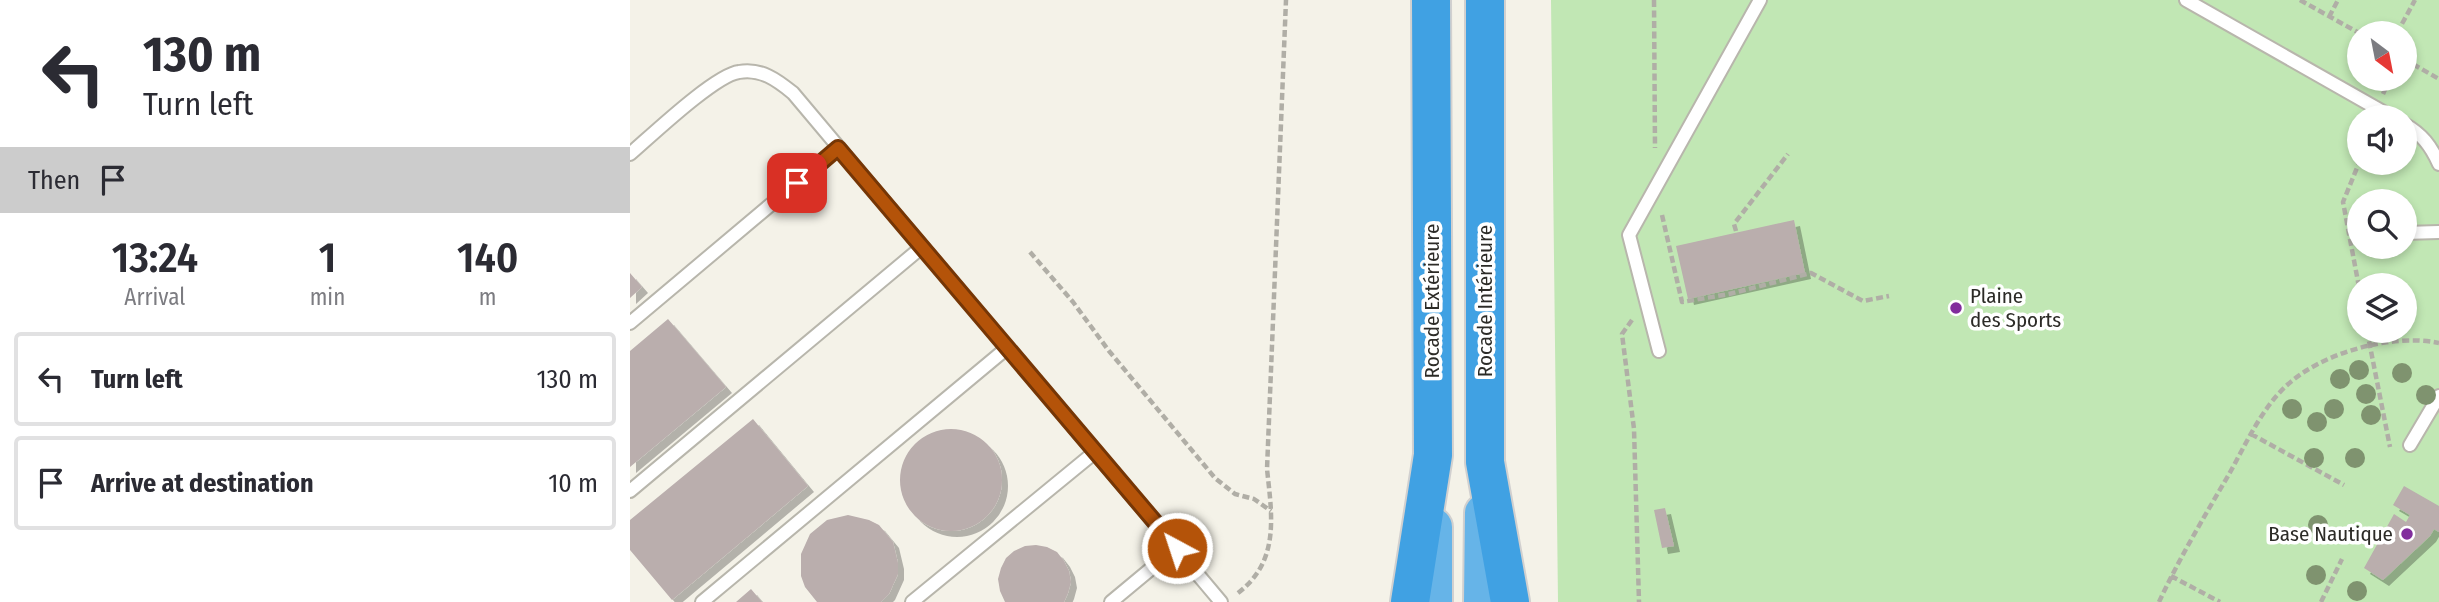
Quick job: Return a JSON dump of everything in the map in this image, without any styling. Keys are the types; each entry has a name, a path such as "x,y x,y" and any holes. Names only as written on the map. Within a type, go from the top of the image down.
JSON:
{"highway":[{"name":"Rocade Extérieure","path":"1431,0 1433,602"},
{"name":"Rocade Intérieure","path":"1483,602 1485,0"},
{"path":"1410,602 1433,455"},
{"path":"1485,462 1510,602"}],"lane":[{"path":"1659,351 1629,235 1760,0"},
{"path":"2186,0 2371,105"},
{"path":"630,154 716,82 738,72 761,73 777,80 793,93 1220,602"},
{"path":"2417,131 2432,148 2439,164"},
{"path":"630,323 838,148"},
{"path":"2417,233 2439,232"},
{"path":"630,491 922,247"},
{"path":"702,602 1007,348"},
{"path":"2410,445 2439,396"},
{"path":"912,602 1095,452"},
{"path":"1111,602 1177,548"}],"path":[{"path":"1237,594 1261,568 1269,547 1272,512 1267,469 1286,0"},
{"path":"1654,0 1655,187 1682,302 1729,294 1811,273 1863,301 1889,296"},
{"path":"2300,0 2347,27"},
{"path":"2329,17 2338,0"},
{"path":"2404,21 2415,0"},
{"path":"2417,66 2439,79"},
{"path":"1736,231 1734,224 1788,154"},
{"path":"2347,193 2343,202 2347,222"},
{"path":"1030,252 1215,478 1235,494 1254,499 1272,512"},
{"path":"1639,602 1634,429 1622,334 1647,302"},
{"path":"2159,602 2251,434 2268,407 2286,386 2308,370 2338,355 2370,346 2422,340 2439,343"},
{"path":"2369,343 2390,449"},
{"path":"2251,434 2344,485"},
{"path":"2321,602 2342,559"},
{"path":"2171,576 2220,602"}],"green space":[{"name":"Plaine des Sports","path":"1551,0 2439,0 2439,602 1558,602"}],"building":[{"path":"1794,220 1805,273 1688,299 1676,246"},
{"path":"630,273 642,287 630,298"},
{"path":"668,319 726,387 630,467 630,351"},
{"path":"753,419 808,486 672,600 630,550 630,520"},
{"path":"951,429 970,433 987,444 998,461 1002,480 998,499 987,516 970,527 951,531 932,527 915,516 904,499 900,480 904,461 915,444 932,433"},
{"name":"Base Nautique","path":"2404,486 2439,506 2439,532 2434,529 2430,536 2383,580 2364,568 2394,514 2406,522 2410,515 2393,505"},
{"path":"1665,508 1674,546 1662,548 1654,510"},
{"path":"848,515 879,525 893,542 898,574 889,594 881,602 817,602 805,587 801,576 801,554 810,534 827,520"},
{"path":"1036,545 1057,552 1069,571 1071,582 1064,602 1005,602 998,579 1006,558 1025,546"},
{"path":"751,589 762,602 736,602"}],"place":[{"name":"Plaine des Sports","path":"1956,308"},
{"name":"Base Nautique","path":"2407,534"}],"route":[{"path":"797,183 838,148 1177,548"}]}
